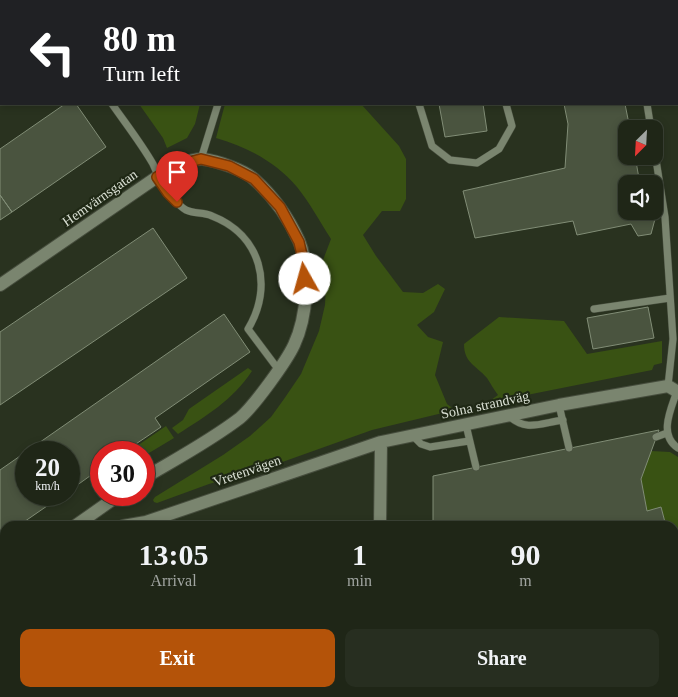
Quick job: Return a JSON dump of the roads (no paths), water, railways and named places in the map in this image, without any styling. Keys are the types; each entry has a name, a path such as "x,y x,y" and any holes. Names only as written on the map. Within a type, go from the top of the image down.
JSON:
{"street":[{"name":"Hemvärnsgatan","path":"0,285 174,166 201,159 229,166 254,179 280,207 299,242 304,264 306,293 302,322 294,345 278,370 242,417 202,444 155,472"},
{"name":"Solna strandväg","path":"381,442 559,405 674,390"},
{"name":"Vretenvägen","path":"149,521 381,442"},
{"path":"380,521 381,442"},
{"path":"82,521 103,506"}],"lane":[{"path":"113,105 153,165 157,177 168,193 185,210 212,215 230,225 243,238 255,255 261,268 262,285 256,317 248,329 278,370"},
{"path":"201,159 218,105"},
{"path":"419,105 432,146 450,160 477,163 499,149 512,126 506,105"},
{"path":"647,105 650,120"},
{"path":"657,165 665,216 673,339 674,390 667,420 667,433 678,448"},
{"path":"594,309 670,298"},
{"path":"559,405 569,448"},
{"path":"508,415 517,423 525,426 563,420"},
{"path":"466,424 476,467"},
{"path":"656,437 667,433"},
{"path":"413,436 420,444 430,447 469,441"}]}
